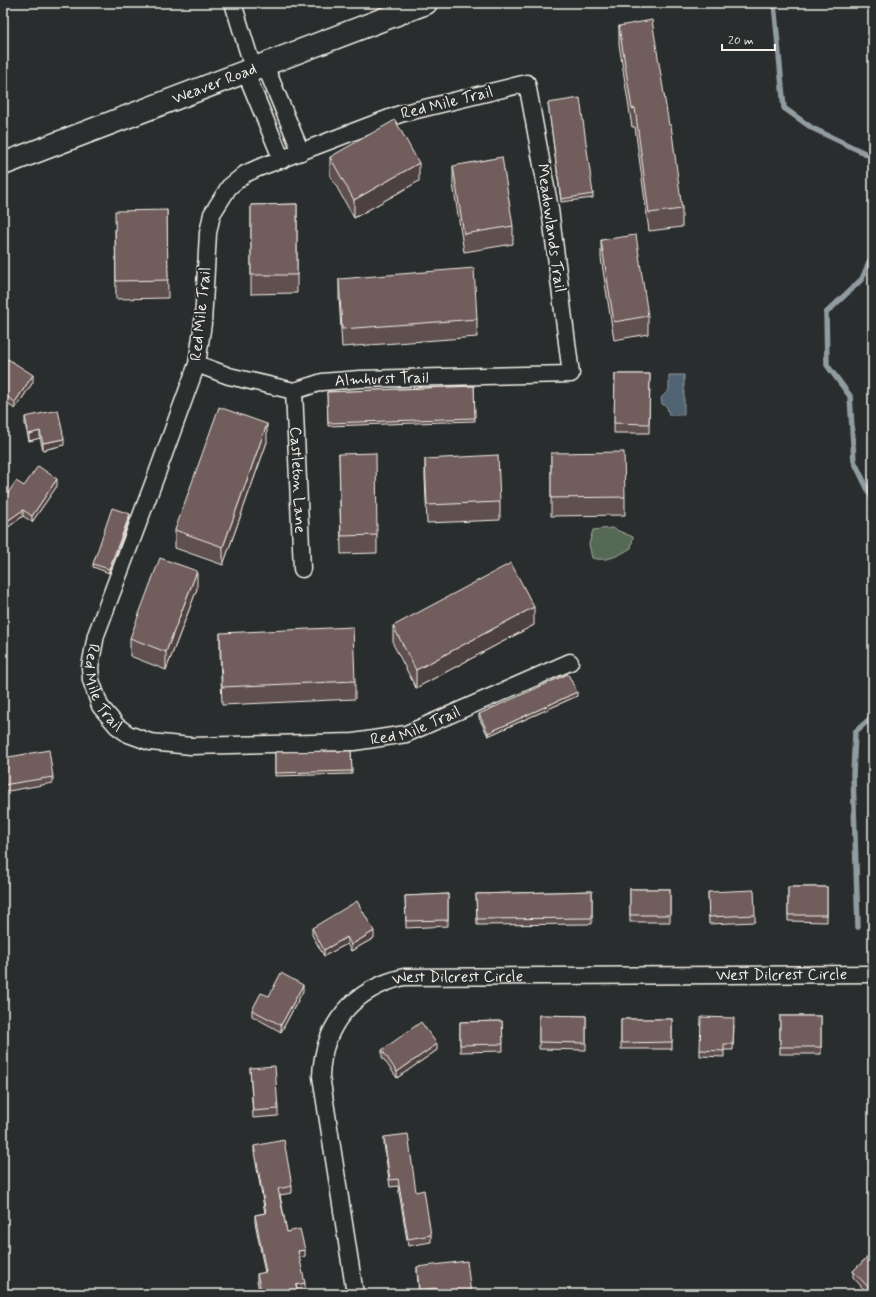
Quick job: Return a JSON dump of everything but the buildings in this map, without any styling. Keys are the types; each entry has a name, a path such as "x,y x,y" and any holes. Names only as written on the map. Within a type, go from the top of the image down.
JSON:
{"main road":[{"name":"Weaver Road","path":"3,164 254,67 426,3"}],"street":[{"path":"233,3 282,160"},
{"path":"254,67 301,152"},
{"name":"Red Mile Trail","path":"527,83 400,114 245,174 229,187 212,214 208,233 203,323 197,364 154,483 96,635 90,667 91,680 100,706 117,726 128,734 150,742 191,746 354,742 388,738 406,734 570,662"},
{"name":"Meadowlands Trail","path":"527,83 550,208 571,374"},
{"path":"197,364 229,376 294,391"},
{"name":"Almhurst Trail","path":"294,391 322,382 360,379 571,374"},
{"name":"Castleton Lane","path":"294,391 302,569"},
{"name":"West Dilcrest Circle","path":"355,1294 320,1076 322,1059 335,1026 346,1010 359,997 372,988 390,980 404,977 873,974"}],"green space":[{"path":"612,528 633,537 631,548 612,558 592,558 589,544 593,530"}],"water":[{"path":"669,375 684,375 684,415 669,415 667,407 662,404 661,398 669,390"}],"waterway":[{"path":"774,3 784,108 812,128 873,157"},
{"path":"873,253 862,279 826,313 827,365 850,396 854,461 873,500"},
{"path":"858,927 853,775 855,732 873,716"}]}
